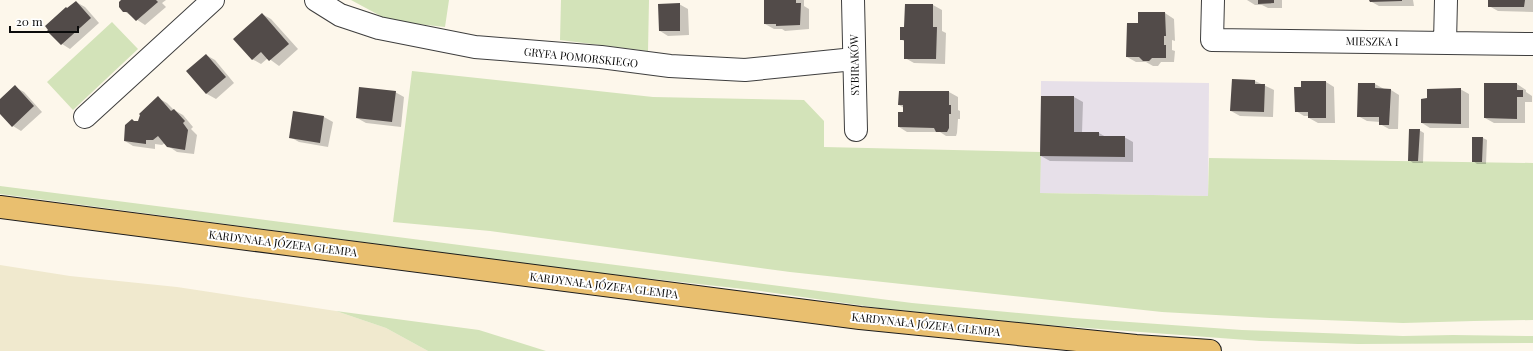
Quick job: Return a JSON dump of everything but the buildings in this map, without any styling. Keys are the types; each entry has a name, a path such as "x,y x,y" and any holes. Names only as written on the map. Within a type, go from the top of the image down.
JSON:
{"main road":[{"name":"KARDYNAŁA JÓZEFA GLEMPA","path":"0,207 860,318 1136,346 1210,351"}],"street":[{"path":"85,117 213,0"},
{"name":"GRYFA POMORSKIEGO","path":"316,0 340,15 379,28 475,47 601,56 670,66 745,70 854,59"},
{"name":"SYBIRAKÓW","path":"853,0 856,130"},
{"name":"MIESZKA I","path":"1213,0 1212,40 1533,44"},
{"path":"1445,42 1446,0"}],"shaded area":[{"path":"1041,81 1209,83 1208,196 1040,193"},
{"path":"0,265 70,276 177,287 336,311 386,328 428,351 0,351"}],"green space":[{"path":"351,0 449,0 445,27 390,21"},
{"path":"561,0 649,0 648,51 560,40"},
{"path":"112,22 138,49 73,110 47,82"},
{"path":"412,71 653,97 804,100 824,121 824,147 1041,152 1040,193 1208,196 1209,158 1533,163 1533,320 1403,323 1162,312 790,272 490,231 393,222"},
{"path":"0,186 912,303 1073,318 1242,330 1403,336 1533,336 1533,343 1358,344 1260,341 1034,324 879,308 761,291 573,270 0,194"},
{"path":"336,311 479,330 546,351 428,351 386,328"}]}
